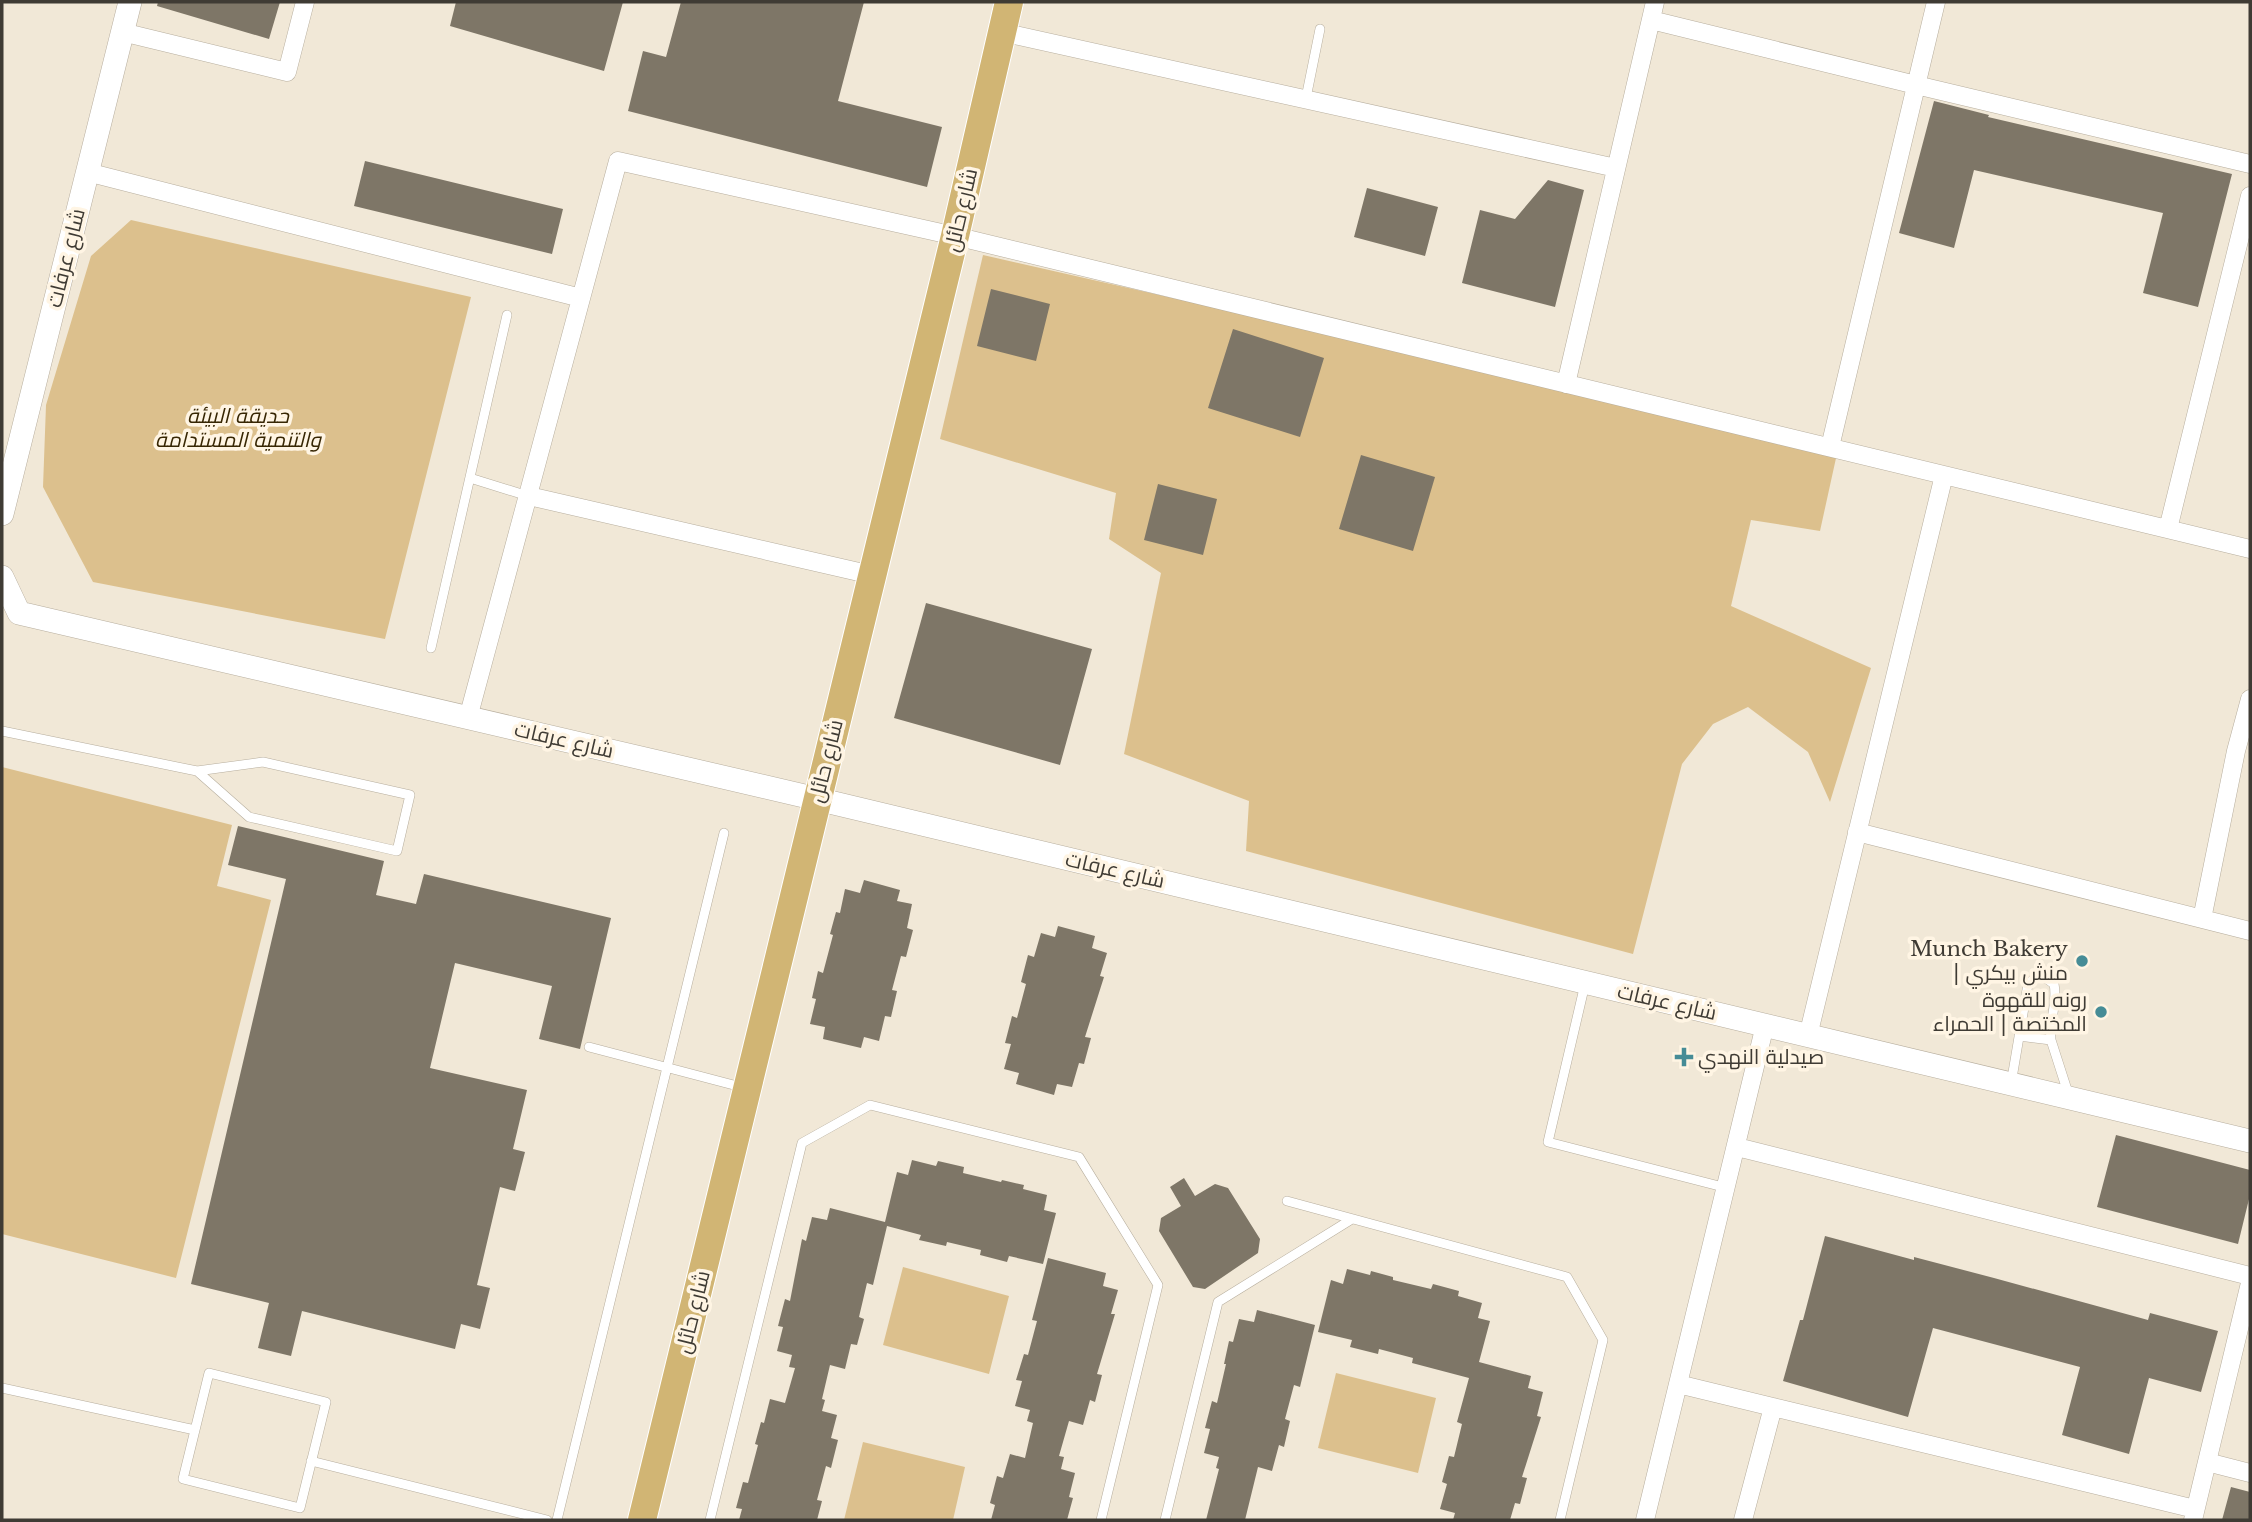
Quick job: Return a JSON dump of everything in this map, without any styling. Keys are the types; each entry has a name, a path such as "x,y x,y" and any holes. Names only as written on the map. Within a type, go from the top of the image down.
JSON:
{"main road":[{"name":"شارع حائل","path":"643,1518 955,236 1009,2"}],"street":[{"name":"شارع عرفات","path":"2,514 130,2"},
{"path":"122,32 287,72 305,2"},
{"path":"1830,447 1936,2"},
{"path":"1566,384 1653,11 1916,85 2250,164"},
{"path":"1001,32 1616,168"},
{"path":"468,718 618,161 955,236 2250,548"},
{"path":"87,172 581,298"},
{"path":"2168,529 2250,196"},
{"path":"1808,1036 1944,475"},
{"path":"529,496 872,576"},
{"name":"شارع عرفات","path":"2,577 19,613 817,799 2250,1141"},
{"path":"2202,919 2243,753 2250,699"},
{"path":"1857,832 2250,932"},
{"path":"1645,1520 1765,1026"},
{"path":"1737,1147 2250,1276"},
{"path":"1678,1384 2194,1515 2250,1283"},
{"path":"1743,1520 1773,1407"},
{"path":"2207,1462 2250,1473"}],"lane":[{"path":"1306,98 1320,29"},
{"path":"431,648 507,315"},
{"path":"470,478 529,496"},
{"path":"2,731 197,771 262,762 410,795 397,851 248,817 197,771"},
{"path":"557,1520 724,833"},
{"path":"2011,1084 2028,984 2037,976 2054,984 2056,992 2051,1040 2069,1098"},
{"path":"1585,982 1548,1142 1727,1188"},
{"path":"2019,1036 2051,1040"},
{"path":"589,1047 747,1089"},
{"path":"710,1520 802,1143 870,1105 1079,1157 1158,1285 1101,1520"},
{"path":"1287,1201 1567,1277 1604,1340 1560,1520"},
{"path":"1165,1520 1218,1302 1352,1219"},
{"path":"209,1373 326,1402 311,1461 300,1508 183,1479 209,1373"},
{"path":"2,1388 195,1430"},
{"path":"311,1461 547,1520"}],"green space":[{"name":"حديقة البيئة والتنمية المستدامة","path":"131,220 471,297 385,639 93,582 43,487 46,405 91,256"},
{"path":"983,255 1838,449 1820,531 1751,520 1731,606 1871,668 1830,802 1808,752 1748,707 1713,724 1682,764 1633,954 1246,851 1249,801 1124,754 1161,573 1109,539 1116,493 940,439"},
{"path":"2,767 232,825 217,886 271,900 176,1278 2,1234"},
{"path":"903,1267 1009,1296 989,1374 883,1345"},
{"path":"1336,1373 1436,1398 1418,1473 1318,1448"},
{"path":"863,1442 965,1467 953,1520 844,1520"}],"building":[{"path":"158,2 280,2 269,39 157,6"},
{"path":"456,2 623,2 604,71 450,26"},
{"path":"681,2 864,2 838,101 942,127 927,187 628,111 643,51 666,57"},
{"path":"1934,101 1989,115 1988,117 2232,174 2198,307 2143,293 2163,213 1974,170 1954,248 1899,233"},
{"path":"365,161 563,209 552,254 354,206"},
{"path":"1548,180 1584,190 1555,307 1462,283 1480,210 1515,219"},
{"path":"1367,188 1438,207 1425,256 1354,237"},
{"path":"991,289 1050,304 1036,361 977,346"},
{"path":"1233,329 1324,358 1300,437 1208,408"},
{"path":"1361,455 1435,477 1413,551 1339,529"},
{"path":"1158,484 1217,499 1203,555 1144,540"},
{"path":"926,603 1092,649 1060,765 894,718"},
{"path":"238,826 384,861 376,895 416,904 424,874 611,918 580,1049 539,1039 552,986 455,963 430,1068 527,1090 513,1149 525,1152 515,1191 500,1187 477,1285 490,1288 480,1329 461,1324 455,1349 302,1311 291,1356 258,1348 269,1303 191,1284 286,879 228,865"},
{"path":"864,880 900,890 897,901 912,904 907,928 913,930 906,957 901,956 892,990 897,991 891,1017 885,1016 879,1041 864,1037 861,1048 823,1039 825,1027 810,1024 816,999 812,998 818,971 823,973 836,912 840,913 845,889 860,893"},
{"path":"1058,926 1095,936 1092,948 1107,953 1100,976 1104,977 1085,1037 1091,1038 1084,1064 1079,1063 1072,1087 1057,1084 1054,1095 1016,1084 1019,1073 1004,1069 1011,1044 1005,1043 1012,1016 1017,1018 1026,984 1021,982 1028,955 1034,957 1041,933 1055,937"},
{"path":"2116,1135 2250,1170 2250,1195 2238,1244 2097,1207"},
{"path":"912,1160 936,1166 938,1161 964,1167 963,1173 1024,1185 1023,1189 1047,1195 1044,1210 1056,1213 1043,1264 1009,1256 1007,1262 980,1255 981,1250 947,1242 946,1246 919,1240 921,1235 887,1226 873,1285 867,1283 859,1317 864,1319 857,1345 851,1344 845,1369 830,1365 822,1411 837,1415 831,1438 838,1440 831,1468 826,1466 817,1500 822,1501 817,1520 739,1520 742,1509 736,1508 743,1482 748,1483 761,1422 764,1423 770,1399 785,1403 795,1368 789,1367 792,1355 777,1351 783,1327 778,1326 785,1299 790,1301 802,1239 806,1241 812,1217 827,1220 830,1208 885,1222 897,1172 908,1175"},
{"path":"1184,1178 1195,1196 1215,1184 1228,1188 1260,1239 1258,1253 1205,1289 1193,1287 1159,1231 1161,1218 1181,1206 1170,1187"},
{"path":"1825,1236 2148,1320 2150,1313 2218,1331 2201,1392 2149,1378 2129,1454 2062,1435 2080,1367 1933,1328 1908,1417 1783,1381 1800,1320 1803,1320"},
{"path":"1048,1258 1106,1273 1103,1286 1118,1290 1111,1314 1115,1314 1097,1374 1102,1375 1095,1402 1090,1400 1083,1425 1069,1421 1059,1456 1064,1457 1061,1469 1075,1473 1069,1497 1073,1498 1067,1520 991,1520 995,1505 990,1503 997,1476 1003,1478 1010,1454 1025,1458 1033,1423 1027,1421 1030,1410 1015,1406 1022,1381 1016,1380 1024,1354 1028,1355 1037,1321 1032,1320"},
{"path":"1347,1269 1370,1275 1371,1271 1393,1277 1393,1280 1431,1289 1433,1284 1459,1291 1458,1296 1482,1303 1478,1318 1490,1321 1479,1362 1531,1376 1528,1388 1543,1392 1537,1416 1541,1417 1522,1477 1527,1478 1520,1504 1515,1503 1510,1520 1453,1520 1455,1513 1440,1509 1447,1484 1442,1482 1449,1456 1454,1457 1462,1424 1457,1422 1469,1378 1412,1363 1413,1358 1379,1349 1378,1354 1350,1347 1352,1340 1318,1332 1331,1280 1343,1284"},
{"path":"1257,1310 1315,1325 1300,1387 1294,1385 1285,1419 1290,1421 1284,1447 1279,1445 1272,1471 1258,1467 1245,1520 1206,1520 1219,1469 1216,1468 1219,1457 1204,1453 1210,1429 1205,1428 1212,1401 1217,1403 1229,1341 1233,1342 1239,1319 1254,1322"},
{"path":"2231,1487 2250,1492 2250,1520 2222,1520"}],"place":[{"name":"Munch Bakery | منش بيكري","path":"2082,961"},
{"name":"رونه للقهوة المختصة | الحمراء","path":"2101,1012"},
{"name":"صيدلية النهدي","path":"1684,1057"}]}
